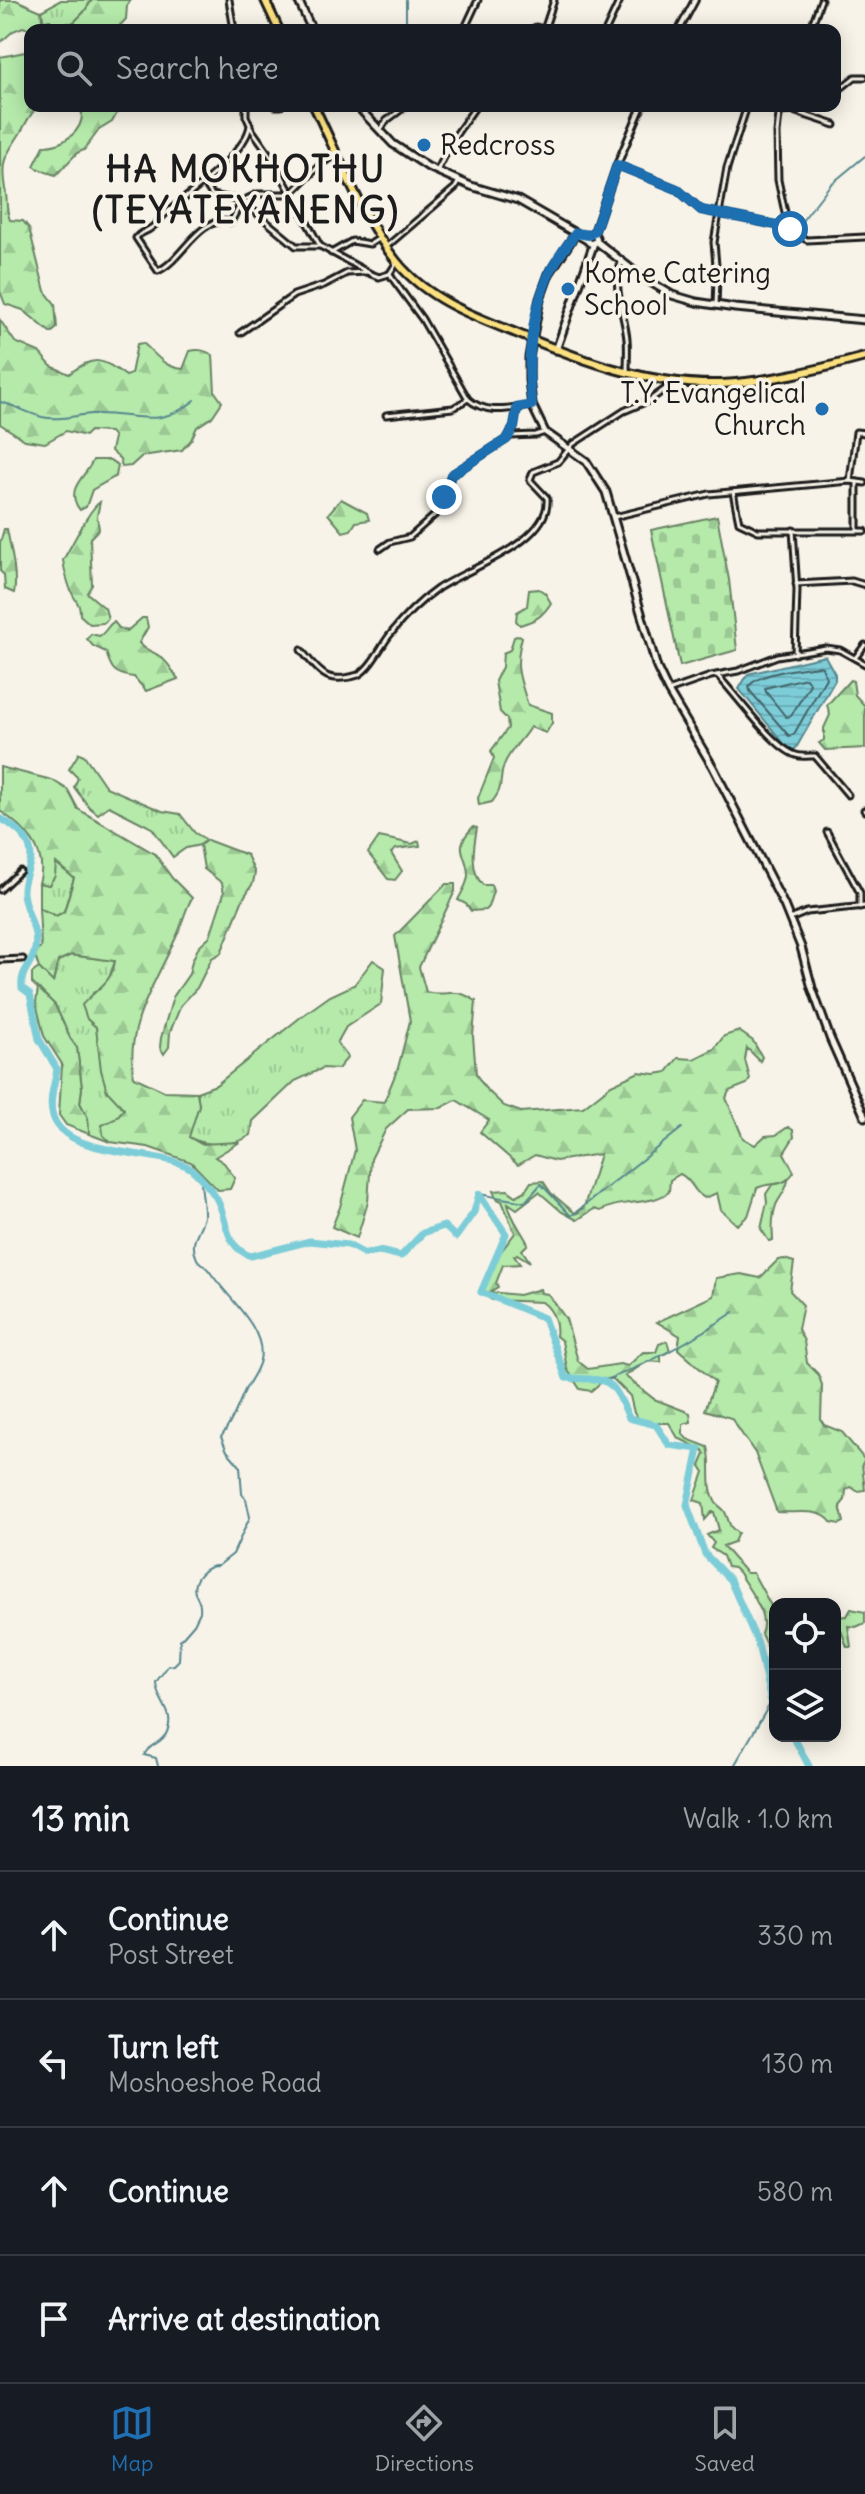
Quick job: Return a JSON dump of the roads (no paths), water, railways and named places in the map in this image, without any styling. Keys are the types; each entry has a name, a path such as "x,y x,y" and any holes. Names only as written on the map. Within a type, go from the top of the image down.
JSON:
{"main road":[{"path":"265,0 276,24"},
{"path":"298,0 309,24"},
{"path":"317,112 380,237 397,262 439,298 484,321 599,366 670,380 724,384 865,357"},
{"path":"363,112 393,144 437,171 504,194 592,238 672,295 716,306 865,320"},
{"path":"579,234 549,274 540,299 529,380 532,405 545,432 570,448 592,469 606,492 657,668 713,767 790,919 815,997 864,1114"},
{"path":"556,350 592,238"}],"street":[{"path":"229,0 233,24"},
{"path":"472,0 475,7"},
{"path":"467,24 478,0"},
{"path":"546,24 554,0"},
{"path":"609,24 620,0"},
{"path":"682,24 695,0"},
{"path":"812,24 821,0"},
{"path":"841,88 855,77 865,77"},
{"path":"247,112 250,127 272,158 320,246 379,277 390,273 397,262"},
{"path":"380,131 386,121 398,112"},
{"path":"437,171 472,112"},
{"path":"592,238 639,112"},
{"path":"716,306 714,242 727,168 745,112"},
{"path":"779,112 778,180 789,231"},
{"path":"798,112 835,125"},
{"path":"250,127 245,141 204,183 151,229 141,231 136,238 158,271 182,254 201,230 214,222 231,222 242,201 257,194 291,194 322,163 338,154"},
{"path":"617,165 677,189 695,208 776,225 807,240 865,237"},
{"path":"386,247 455,188 459,181"},
{"path":"204,183 212,195 242,201 296,246 320,246"},
{"path":"331,253 352,241 370,244 380,237"},
{"path":"622,261 617,269 627,336 627,372"},
{"path":"240,333 294,295 347,273 367,272"},
{"path":"390,273 422,319 468,399 491,410 532,405"},
{"path":"301,650 327,676 358,675 389,635 426,597 456,578 504,555 545,514 548,504 545,495 529,477 540,467 558,462 570,448 624,411 650,400 668,387 670,380"},
{"path":"386,415 453,408 468,399"},
{"path":"380,549 390,542 410,537 441,508 451,475 503,444 510,436 517,408"},
{"path":"510,436 545,432"},
{"path":"850,481 856,432 865,433"},
{"path":"614,517 709,494 850,481 865,483"},
{"path":"857,482 857,530"},
{"path":"733,492 739,522 758,531 865,531"},
{"path":"793,530 795,654"},
{"path":"796,584 852,581 865,585"},
{"path":"855,658 865,645"},
{"path":"668,691 777,656 832,648 865,664"},
{"path":"717,675 733,697 780,745 795,755 815,756 848,795"},
{"path":"790,919 807,912 862,906 860,893 827,832"},
{"path":"0,890 20,871"},
{"path":"0,960 23,959"}],"water":[{"path":"825,656 835,680 793,750 785,745 739,689 748,674"}],"waterway":[{"path":"406,0 406,24"},
{"path":"795,230 830,185 865,156"},
{"path":"0,402 48,418 92,414 157,418 169,415 195,400"},
{"path":"0,818 23,836 30,850 23,892 36,945 22,978 22,988 30,994 39,1039 57,1069 51,1107 59,1127 72,1138 90,1145 156,1157 190,1168 215,1196 235,1245 251,1256 310,1241 348,1245 365,1254 379,1251 401,1256 423,1233 444,1226 456,1237 474,1212 479,1194 506,1234 481,1292 544,1318 566,1378 608,1383 618,1394 629,1418 656,1425 669,1445 699,1449 687,1505 705,1554 730,1580 758,1644 769,1693"},
{"path":"479,1194 525,1202 541,1184 571,1216 682,1128"},
{"path":"158,1766 156,1758 144,1755 165,1736 169,1725 156,1682 168,1666 179,1660 180,1640 200,1612 194,1588 197,1578 204,1570 218,1566 233,1554 250,1517 242,1494 240,1466 227,1451 221,1437 258,1367 261,1348 244,1313 198,1261 195,1253 194,1241 204,1217 201,1180"},
{"path":"606,1380 672,1350 734,1312"},
{"path":"734,1766 769,1705"},
{"path":"796,1742 809,1766"}],"place":[{"name":"Redcross","path":"424,145"},
{"name":"Kome Catering School","path":"568,289"},
{"name":"T.Y. Evangelical Church","path":"822,409"}],"district":[{"name":"HA MOKHOTHU (TEYATEYANENG)","path":"246,190"}]}
